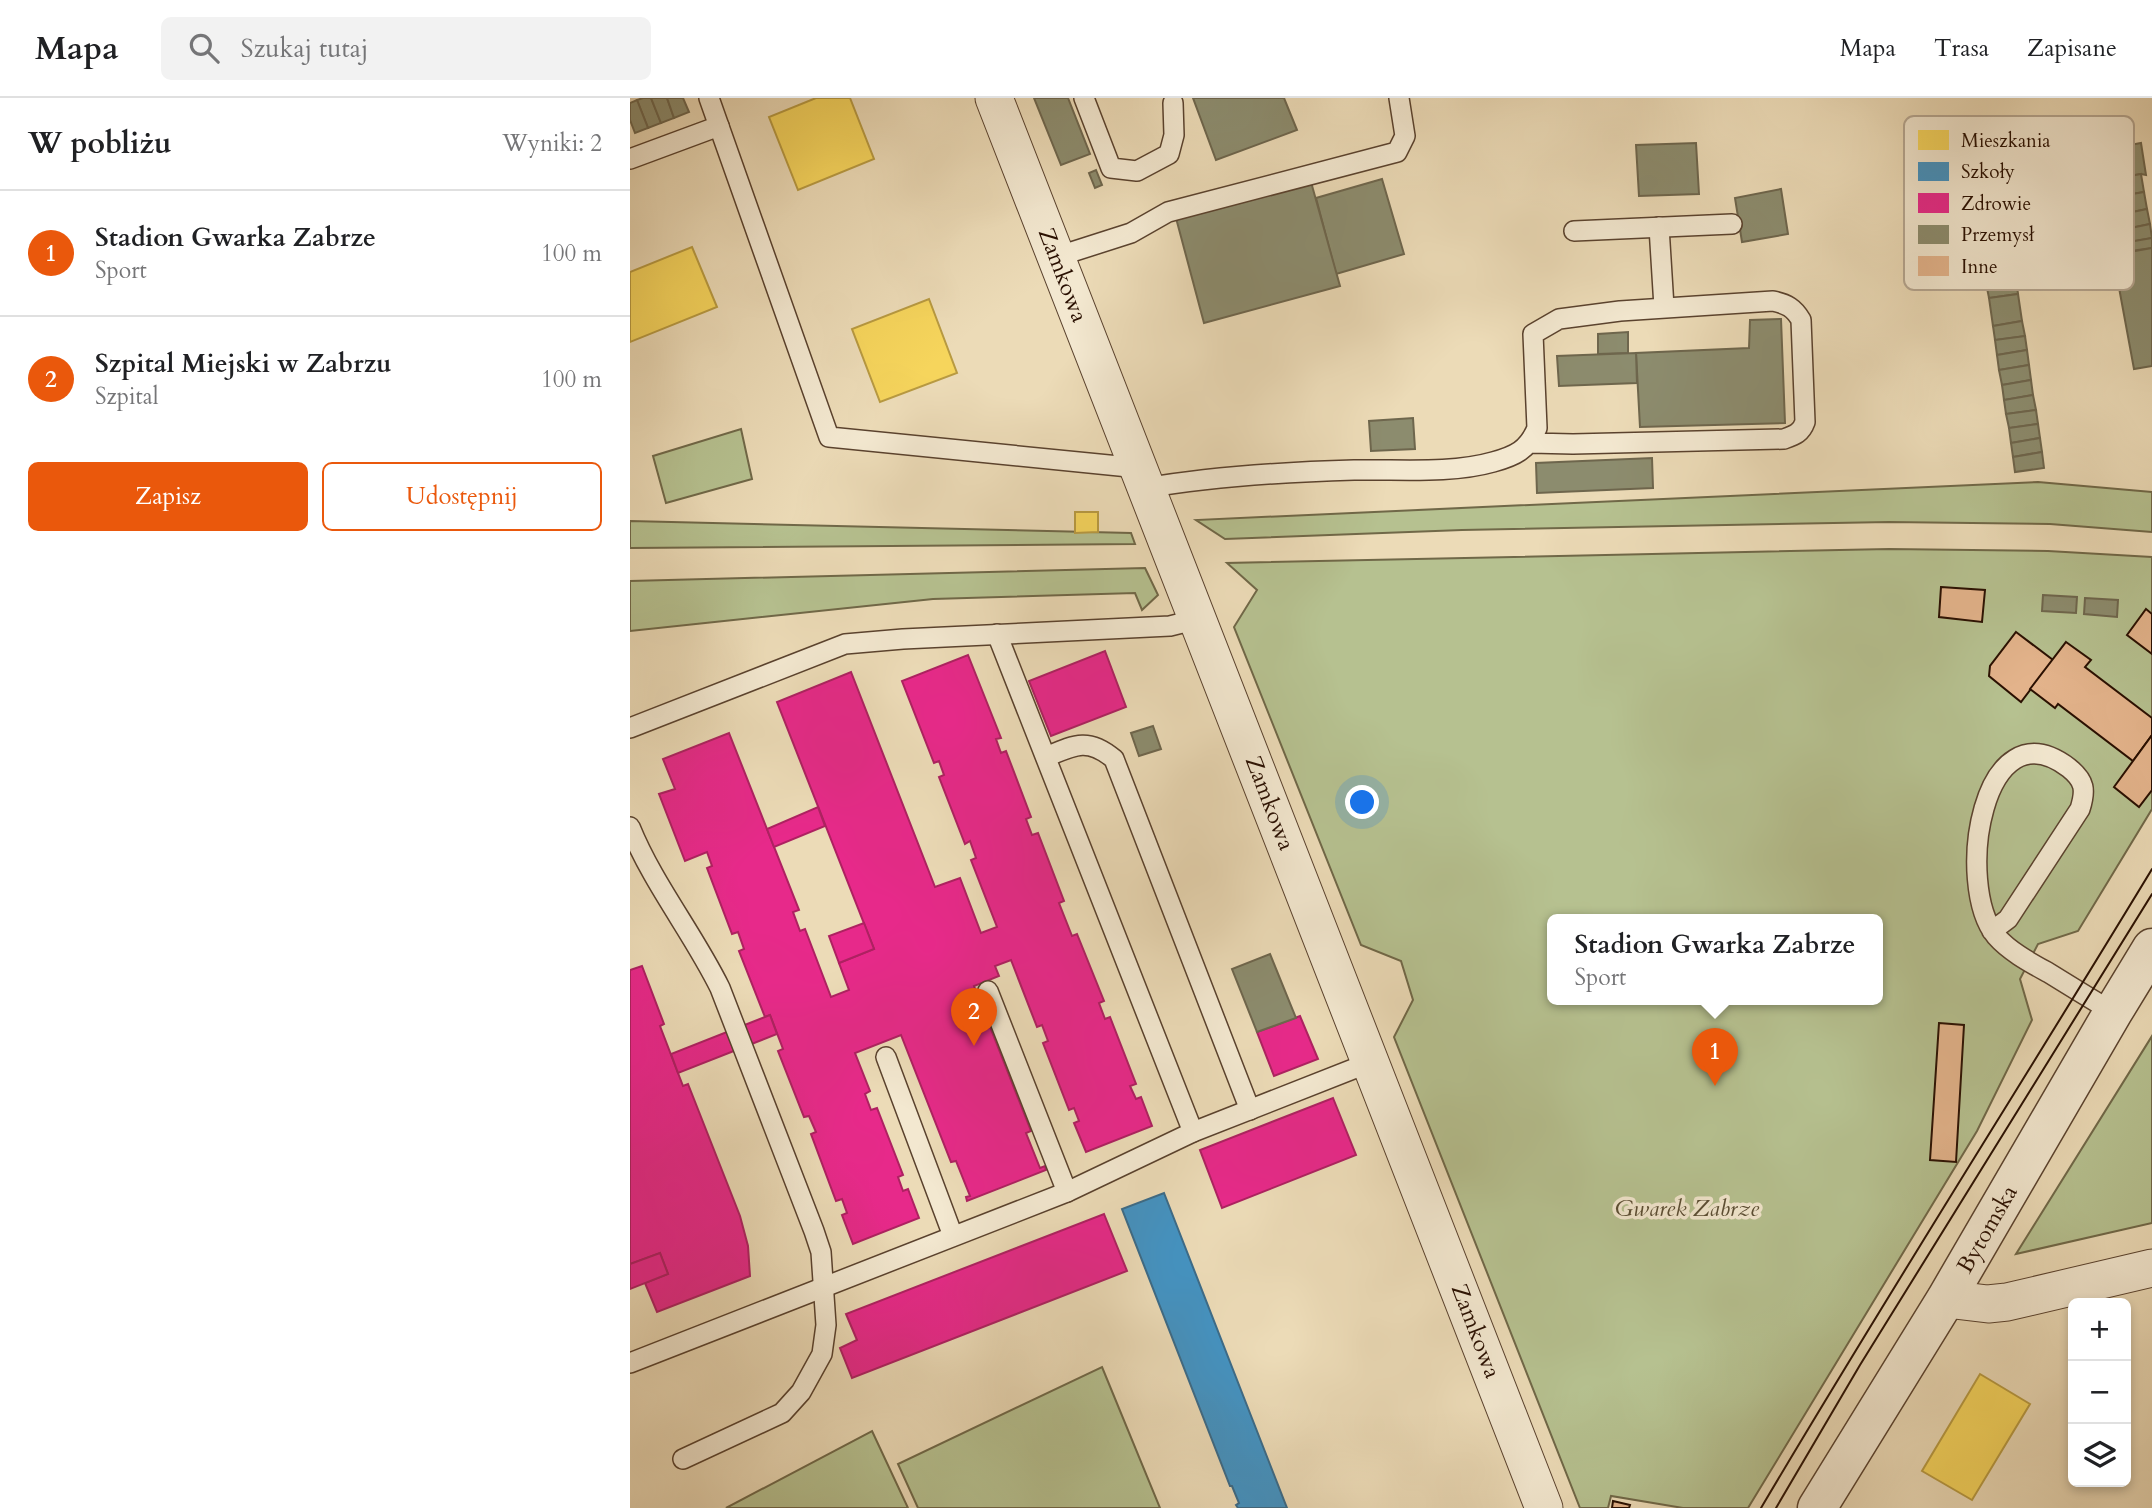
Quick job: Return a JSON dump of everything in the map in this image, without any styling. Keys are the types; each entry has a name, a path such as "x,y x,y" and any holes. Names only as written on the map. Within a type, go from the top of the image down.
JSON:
{"street":[{"name":"Zamkowa","path":"994,98 1544,1508"},
{"name":"Bytomska","path":"1817,1508 1947,1299 2152,948"},
{"path":"1947,1299 1988,1304 2007,1302 2152,1268"}],"lane":[{"path":"709,98 829,437 1182,481 1297,473 1476,466 1517,453 1531,443 1537,428 1533,334 1559,319 1664,307 1773,301 1786,304 1795,310 1801,320 1805,422 1802,430 1784,439 1531,443"},
{"path":"1084,98 1111,168 1137,171 1169,154 1174,135 1173,103"},
{"path":"1056,257 1131,233 1168,212 1397,152 1405,136 1399,98"},
{"path":"630,159 719,126"},
{"path":"1574,231 1732,224"},
{"path":"1659,227 1664,307"},
{"path":"630,727 845,644 1170,626 1198,619"},
{"path":"997,634 1192,1132"},
{"path":"1045,757 1086,745 1100,748 1114,759 1250,1110"},
{"path":"1992,931 2008,919 2080,809 2085,795 2084,784 2079,776 2054,757 2042,753 2026,755 2011,762 1993,784 1982,813 1977,839 1977,873 1981,899 1992,931 2008,947 2113,1012"},
{"path":"630,827 652,872 720,988 814,1231 821,1252 824,1286 826,1325 822,1354 801,1392 782,1413 683,1459"},
{"path":"988,991 1067,1192"},
{"path":"886,1057 953,1236"},
{"path":"630,1363 1067,1192 1192,1132 1371,1062"}],"green space":[{"path":"741,429 752,479 666,503 653,456"},
{"path":"2038,482 2152,492 2152,532 2050,524 1889,522 1462,530 1225,539 1196,520"},
{"path":"630,521 1131,533 1135,544 630,548"},
{"name":"Gwarek Zabrze","path":"1889,549 2048,551 2152,557 2152,809 2078,931 2038,944 2020,979 2032,1020 1977,1131 1748,1508 1683,1508 1611,1496 1608,1508 1580,1508 1394,1037 1413,1000 1401,961 1361,945 1234,627 1257,590 1227,563"},
{"path":"1145,568 1158,595 1142,610 1135,593 933,599 630,631 630,581"},
{"path":"2152,1036 2152,1223 2016,1254"},
{"path":"1102,1367 1160,1508 918,1508 898,1464"},
{"path":"872,1431 908,1508 726,1508"}],"building: Mieszkania":[{"path":"816,98 850,98 874,159 798,190 769,117"},
{"path":"692,247 717,307 630,342 630,272"},
{"path":"929,299 957,373 880,402 852,329"},
{"path":"1075,512 1098,512 1098,532 1075,533"},
{"path":"1980,1374 2030,1404 1972,1500 1922,1471"}],"building: Szkoły":[{"path":"1164,1193 1287,1508 1238,1508 1236,1505 1239,1503 1122,1209"}],"building: Zdrowie":[{"path":"1105,651 1126,707 1051,736 1029,681"},
{"path":"968,655 1001,738 996,739 1001,753 1006,751 1031,817 1026,819 1032,835 1038,833 1064,901 1059,903 1072,936 1077,934 1104,1001 1099,1003 1105,1019 1110,1017 1136,1084 1130,1086 1136,1099 1141,1097 1152,1126 1086,1152 1074,1123 1079,1121 1074,1108 1069,1110 1043,1043 1048,1041 1042,1025 1037,1027 1011,960 995,966 999,976 974,986 1031,1131 1026,1133 1040,1168 1045,1166 1046,1170 967,1201 966,1197 970,1196 956,1161 951,1162 901,1035 855,1053 870,1091 865,1094 871,1110 877,1108 903,1175 898,1177 903,1191 908,1189 919,1218 853,1244 842,1215 847,1213 842,1199 836,1201 811,1134 816,1132 809,1116 804,1117 778,1051 783,1049 770,1015 765,1017 739,951 744,949 738,932 732,934 707,868 712,866 707,852 685,861 659,794 675,789 663,759 729,733 799,910 793,912 800,931 805,929 831,997 849,990 839,963 874,949 777,702 851,672 935,887 960,878 981,933 997,927 971,860 976,858 970,841 965,844 939,777 944,775 939,761 934,763 902,681"},
{"path":"818,807 825,826 774,847 767,829"},
{"path":"864,923 874,949 839,963 829,936"},
{"path":"642,966 664,1024 660,1026 683,1086 688,1084 740,1216 748,1246 750,1276 657,1312 645,1283 668,1274 660,1253 630,1264 630,970"},
{"path":"770,1015 777,1034 678,1073 671,1054"},
{"path":"1300,1016 1318,1059 1274,1076 1257,1032"},
{"path":"1333,1098 1356,1155 1222,1208 1200,1150"},
{"path":"1104,1214 1127,1271 852,1378 840,1348 857,1340 846,1314"},
{"path":"660,1253 668,1274 630,1289 630,1264"}],"building: Przemysł":[{"path":"651,98 661,123 648,128 637,100"},
{"path":"651,98 667,98 674,118 661,123"},
{"path":"667,98 683,98 689,112 674,118"},
{"path":"1034,98 1068,98 1090,154 1061,165"},
{"path":"1193,98 1284,98 1297,130 1216,160"},
{"path":"637,100 648,128 635,133 630,120 630,103"},
{"path":"1696,143 1699,194 1639,196 1636,145"},
{"path":"2141,143 2146,175 2134,175 2134,144"},
{"path":"1096,170 1102,185 1095,188 1089,173"},
{"path":"2141,174 2144,192 2134,194 2134,175"},
{"path":"1382,179 1404,254 1336,274 1316,198"},
{"path":"1311,182 1340,286 1204,323 1176,218"},
{"path":"1781,189 1788,234 1742,242 1735,198"},
{"path":"2144,192 2147,209 2134,212 2134,194"},
{"path":"2147,209 2150,224 2134,227 2134,212"},
{"path":"2150,224 2152,238 2134,241 2134,227"},
{"path":"2152,238 2152,248 2134,251 2134,241"},
{"path":"2152,248 2152,366 2134,369 2119,290 2134,290 2134,251"},
{"path":"1987,290 2017,290 2018,294 1989,298"},
{"path":"2018,294 2022,321 1993,326 1989,298"},
{"path":"1781,319 1785,423 1640,427 1636,353 1749,348 1750,320"},
{"path":"2022,321 2025,336 1995,340 1993,326"},
{"path":"1628,332 1628,353 1598,354 1598,334"},
{"path":"2025,336 2027,350 1997,355 1995,340"},
{"path":"2027,350 2029,365 1999,370 1997,355"},
{"path":"1636,353 1637,383 1559,386 1557,356"},
{"path":"2029,365 2031,380 2002,385 1999,370"},
{"path":"2031,380 2033,395 2004,400 2002,385"},
{"path":"2033,395 2036,410 2006,414 2004,400"},
{"path":"2036,410 2038,424 2009,428 2006,414"},
{"path":"1413,418 1415,449 1371,451 1369,421"},
{"path":"2038,424 2040,438 2011,443 2009,428"},
{"path":"2040,438 2042,452 2013,457 2011,443"},
{"path":"2042,452 2044,468 2015,472 2013,457"},
{"path":"1652,458 1653,488 1537,493 1536,463"},
{"path":"2043,595 2077,597 2076,613 2042,611"},
{"path":"2085,598 2118,600 2117,617 2084,614"},
{"path":"1153,726 1161,749 1139,756 1131,733"},
{"path":"1270,954 1296,1018 1257,1032 1232,969"}],"building: Inne":[{"path":"1941,587 1985,590 1982,622 1939,617"},
{"path":"2146,609 2152,614 2152,654 2127,635"},
{"path":"2016,632 2053,660 2021,702 1989,676 1990,666"},
{"path":"2066,642 2091,660 2085,667 2152,718 2152,735 2133,761 2058,704 2055,708 2030,689"},
{"path":"2152,735 2152,790 2139,807 2114,787"},
{"path":"1939,1023 1964,1025 1956,1162 1930,1160"},
{"path":"1613,1501 1630,1505 1629,1508 1612,1508"}],"tram line":[{"path":"1761,1508 2152,869"},
{"path":"1776,1508 1860,1365 2152,894"}],"place":[{"name":"Szpital Miejski w Zabrzu","path":"974,1046"},
{"name":"Stadion Gwarka Zabrze","path":"1715,1086"}]}
